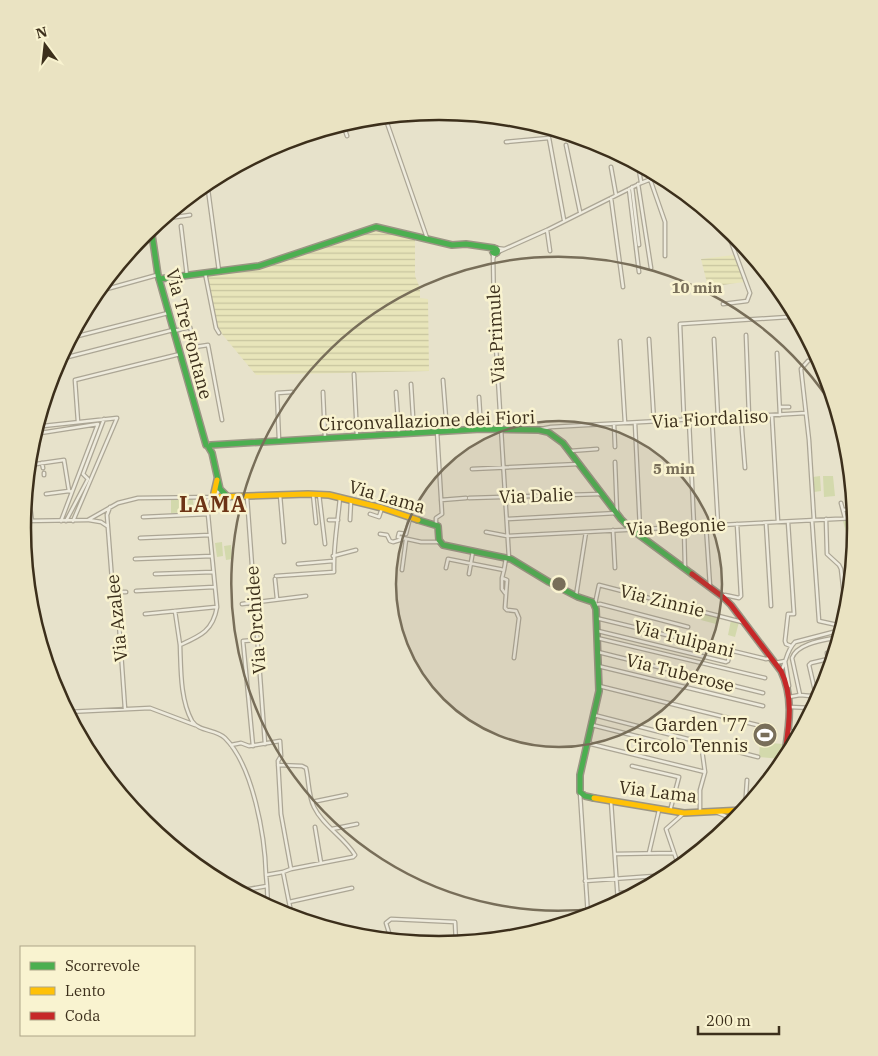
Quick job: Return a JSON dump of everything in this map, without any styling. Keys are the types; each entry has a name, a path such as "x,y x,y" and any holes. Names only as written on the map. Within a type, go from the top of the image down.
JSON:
{"street":[{"path":"387,124 427,240"},
{"path":"345,131 347,136"},
{"path":"506,142 549,138 564,221"},
{"path":"566,145 580,212"},
{"path":"611,167 616,195"},
{"path":"639,173 651,268"},
{"path":"109,289 158,277 187,276 270,263 376,227 452,245 466,244 494,251 506,249 650,179"},
{"path":"650,179 665,222 665,256"},
{"path":"630,188 638,245"},
{"path":"630,188 639,272"},
{"path":"208,192 219,271"},
{"path":"610,198 623,287"},
{"path":"175,217 190,215"},
{"path":"181,226 187,276"},
{"path":"547,230 550,251"},
{"name":"Via Tre Fontane","path":"152,239 158,277 168,313 203,437 212,453 217,480 215,493"},
{"path":"723,304 747,301 750,293 732,245"},
{"name":"Via Primule","path":"494,251 492,260 508,558 502,578 507,580 505,608 516,611 518,618 514,658"},
{"path":"205,273 216,328 220,333"},
{"path":"80,336 168,313"},
{"path":"684,420 680,324 788,317"},
{"path":"69,357 190,327 204,382"},
{"path":"746,335 749,417"},
{"path":"714,339 718,418"},
{"path":"649,340 654,422"},
{"path":"620,341 625,423"},
{"path":"195,347 208,345 222,420"},
{"path":"777,353 780,415"},
{"path":"78,422 75,380 181,354"},
{"path":"808,361 801,369 806,414 818,621 835,626"},
{"path":"354,374 357,436"},
{"path":"443,380 447,431"},
{"path":"411,384 414,433"},
{"path":"279,440 277,393 292,392"},
{"path":"323,392 325,437"},
{"path":"396,392 399,434"},
{"path":"479,397 481,429"},
{"path":"780,407 789,407"},
{"name":"Via Fiordaliso","path":"538,430 551,427 806,414"},
{"path":"772,416 778,522"},
{"path":"741,417 745,468"},
{"path":"44,426 117,418 73,521"},
{"path":"712,418 718,525"},
{"path":"66,521 88,479 83,474 104,419"},
{"path":"689,420 694,526"},
{"path":"635,423 640,529"},
{"path":"43,433 98,424 70,492 61,521"},
{"path":"614,424 616,447"},
{"name":"Circonvallazione dei Fiori","path":"209,446 325,437 498,428 502,430 538,430 553,435 570,451 631,530 723,597 744,622 781,671 788,688 790,707 786,742"},
{"path":"436,525 436,518 442,514 438,432"},
{"path":"570,451 597,449"},
{"path":"37,464 64,460 70,492"},
{"path":"507,519 617,513 615,462"},
{"path":"42,463 43,468"},
{"path":"472,469 580,464"},
{"path":"46,494 70,492"},
{"path":"88,520 124,500 204,497 215,493"},
{"path":"204,497 215,493"},
{"path":"180,646 207,630 212,624 217,607 207,504 208,500 215,493"},
{"name":"Via Lama","path":"215,493 231,497 313,494 340,497 436,525 439,530 438,538 440,542"},
{"path":"313,494 316,523"},
{"path":"319,494 324,544"},
{"name":"Via Dalie","path":"441,500 603,494"},
{"path":"280,495 284,542"},
{"name":"Via Orchidee","path":"247,496 265,744"},
{"path":"277,599 275,577 334,572 333,556 340,497"},
{"path":"350,520 352,500"},
{"path":"841,503 845,518"},
{"name":"Via Azalee","path":"110,508 107,516 112,580 116,592 125,708"},
{"path":"370,514 380,517 382,508"},
{"path":"103,511 107,516"},
{"path":"143,517 208,514"},
{"path":"97,515 108,528"},
{"path":"31,517 32,521 88,520 101,522"},
{"path":"410,518 406,534 399,533 398,537 421,542 440,542 443,545 508,558 530,569 549,582 595,604 688,627"},
{"name":"Via Begonie","path":"486,532 507,536 845,518"},
{"path":"826,519 827,554 841,568 843,583"},
{"path":"329,520 338,520"},
{"path":"788,522 794,614 790,613 788,615 785,641 791,646"},
{"path":"766,523 771,606"},
{"path":"723,597 725,595 740,598 741,596 737,524"},
{"path":"706,526 710,588"},
{"path":"684,527 685,568"},
{"path":"613,530 615,568"},
{"path":"576,596 586,532"},
{"path":"380,534 387,535 390,541 393,542 404,539"},
{"path":"140,538 210,535"},
{"path":"402,570 404,539"},
{"path":"333,556 356,550"},
{"path":"469,574 473,551"},
{"path":"135,559 212,556"},
{"path":"446,568 448,559 504,570"},
{"path":"298,564 333,561"},
{"path":"154,574 214,572"},
{"name":"Via Zinnie","path":"595,604 598,585 744,622"},
{"path":"136,591 215,587"},
{"path":"116,592 126,592"},
{"path":"242,604 306,596"},
{"path":"587,908 580,776 592,715 599,691 595,604"},
{"path":"146,614 217,607"},
{"path":"174,611 180,646 185,701 196,726"},
{"name":"Via Tulipani","path":"596,618 766,659 771,658"},
{"path":"781,671 791,646 800,639 834,630"},
{"path":"596,631 726,662 728,662 731,650"},
{"path":"597,638 766,678"},
{"path":"800,695 792,658 794,654 806,644 832,639"},
{"path":"253,746 243,641 257,640"},
{"name":"Via Tuberose","path":"598,652 763,693"},
{"path":"814,689 809,666 811,663 825,660"},
{"path":"775,663 785,661"},
{"path":"785,661 788,688"},
{"path":"598,666 763,706"},
{"path":"598,686 761,726"},
{"path":"790,698 800,695 811,696"},
{"path":"790,707 805,708"},
{"path":"75,711 150,708 224,736 246,773 261,823 268,898"},
{"path":"592,715 758,757"},
{"path":"591,724 668,744"},
{"path":"787,731 793,731"},
{"path":"231,745 253,746 280,741 278,765 281,814 292,869"},
{"path":"587,742 705,772"},
{"path":"700,812 700,790 705,772 701,742"},
{"path":"266,875 354,856 353,852 319,816 312,802 306,768 278,765"},
{"path":"632,766 679,777 670,811"},
{"path":"745,798 747,780"},
{"name":"Via Lama","path":"580,792 585,796 659,810 684,812 733,810"},
{"path":"312,802 346,795"},
{"path":"611,801 618,893 621,893"},
{"path":"650,853 659,810"},
{"path":"715,811 727,816"},
{"path":"676,859 666,829 684,812"},
{"path":"331,829 357,824"},
{"path":"314,827 321,863"},
{"path":"615,854 674,854"},
{"path":"282,872 290,908"},
{"path":"585,881 651,876"},
{"path":"250,889 267,886"},
{"path":"289,902 352,888"},
{"path":"389,932 386,922 391,919 456,922 456,935"}],"shaded area":[{"path":"376,229 415,238 415,276 420,288 420,298 428,299 429,371 256,375 217,328 206,274 263,267"},
{"path":"734,255 744,282 708,287 701,259"}],"green space":[{"path":"820,476 821,491 814,492 813,477"},
{"path":"823,476 833,476 835,496 824,497"},
{"path":"193,499 194,512 171,513 171,500"},
{"path":"843,521 847,521 847,535"},
{"path":"222,542 223,556 217,557 215,543"},
{"path":"231,545 232,559 226,560 224,546"},
{"path":"703,613 718,617 716,624 701,620"},
{"path":"731,620 739,622 735,637 728,635"},
{"path":"760,742 783,744 775,758 759,757"}],"traffic: fast":[{"path":"159,279 259,266 376,227 452,245 466,244 494,248"},
{"path":"153,238 158,275 206,445"},
{"path":"495,248 498,251 495,254 492,251 495,248"},
{"path":"211,445 481,429 539,430 548,432 563,443 621,519 631,529 692,574"},
{"path":"209,448 212,453 220,489 227,496"},
{"path":"418,520 438,526 439,540 443,545 511,559 549,582 578,597 593,602 596,609 599,691 580,775 580,792 585,796 594,798"}],"traffic: slow":[{"path":"217,480 215,497 329,495 382,508 418,520"},
{"path":"594,798 684,813 732,811"}],"traffic: jam":[{"path":"692,574 731,605 781,671 788,693 789,704 786,741"}],"place":[{"name":"Garden '77 Circolo Tennis","path":"765,735"}],"district":[{"name":"LAMA","path":"213,504"}]}
